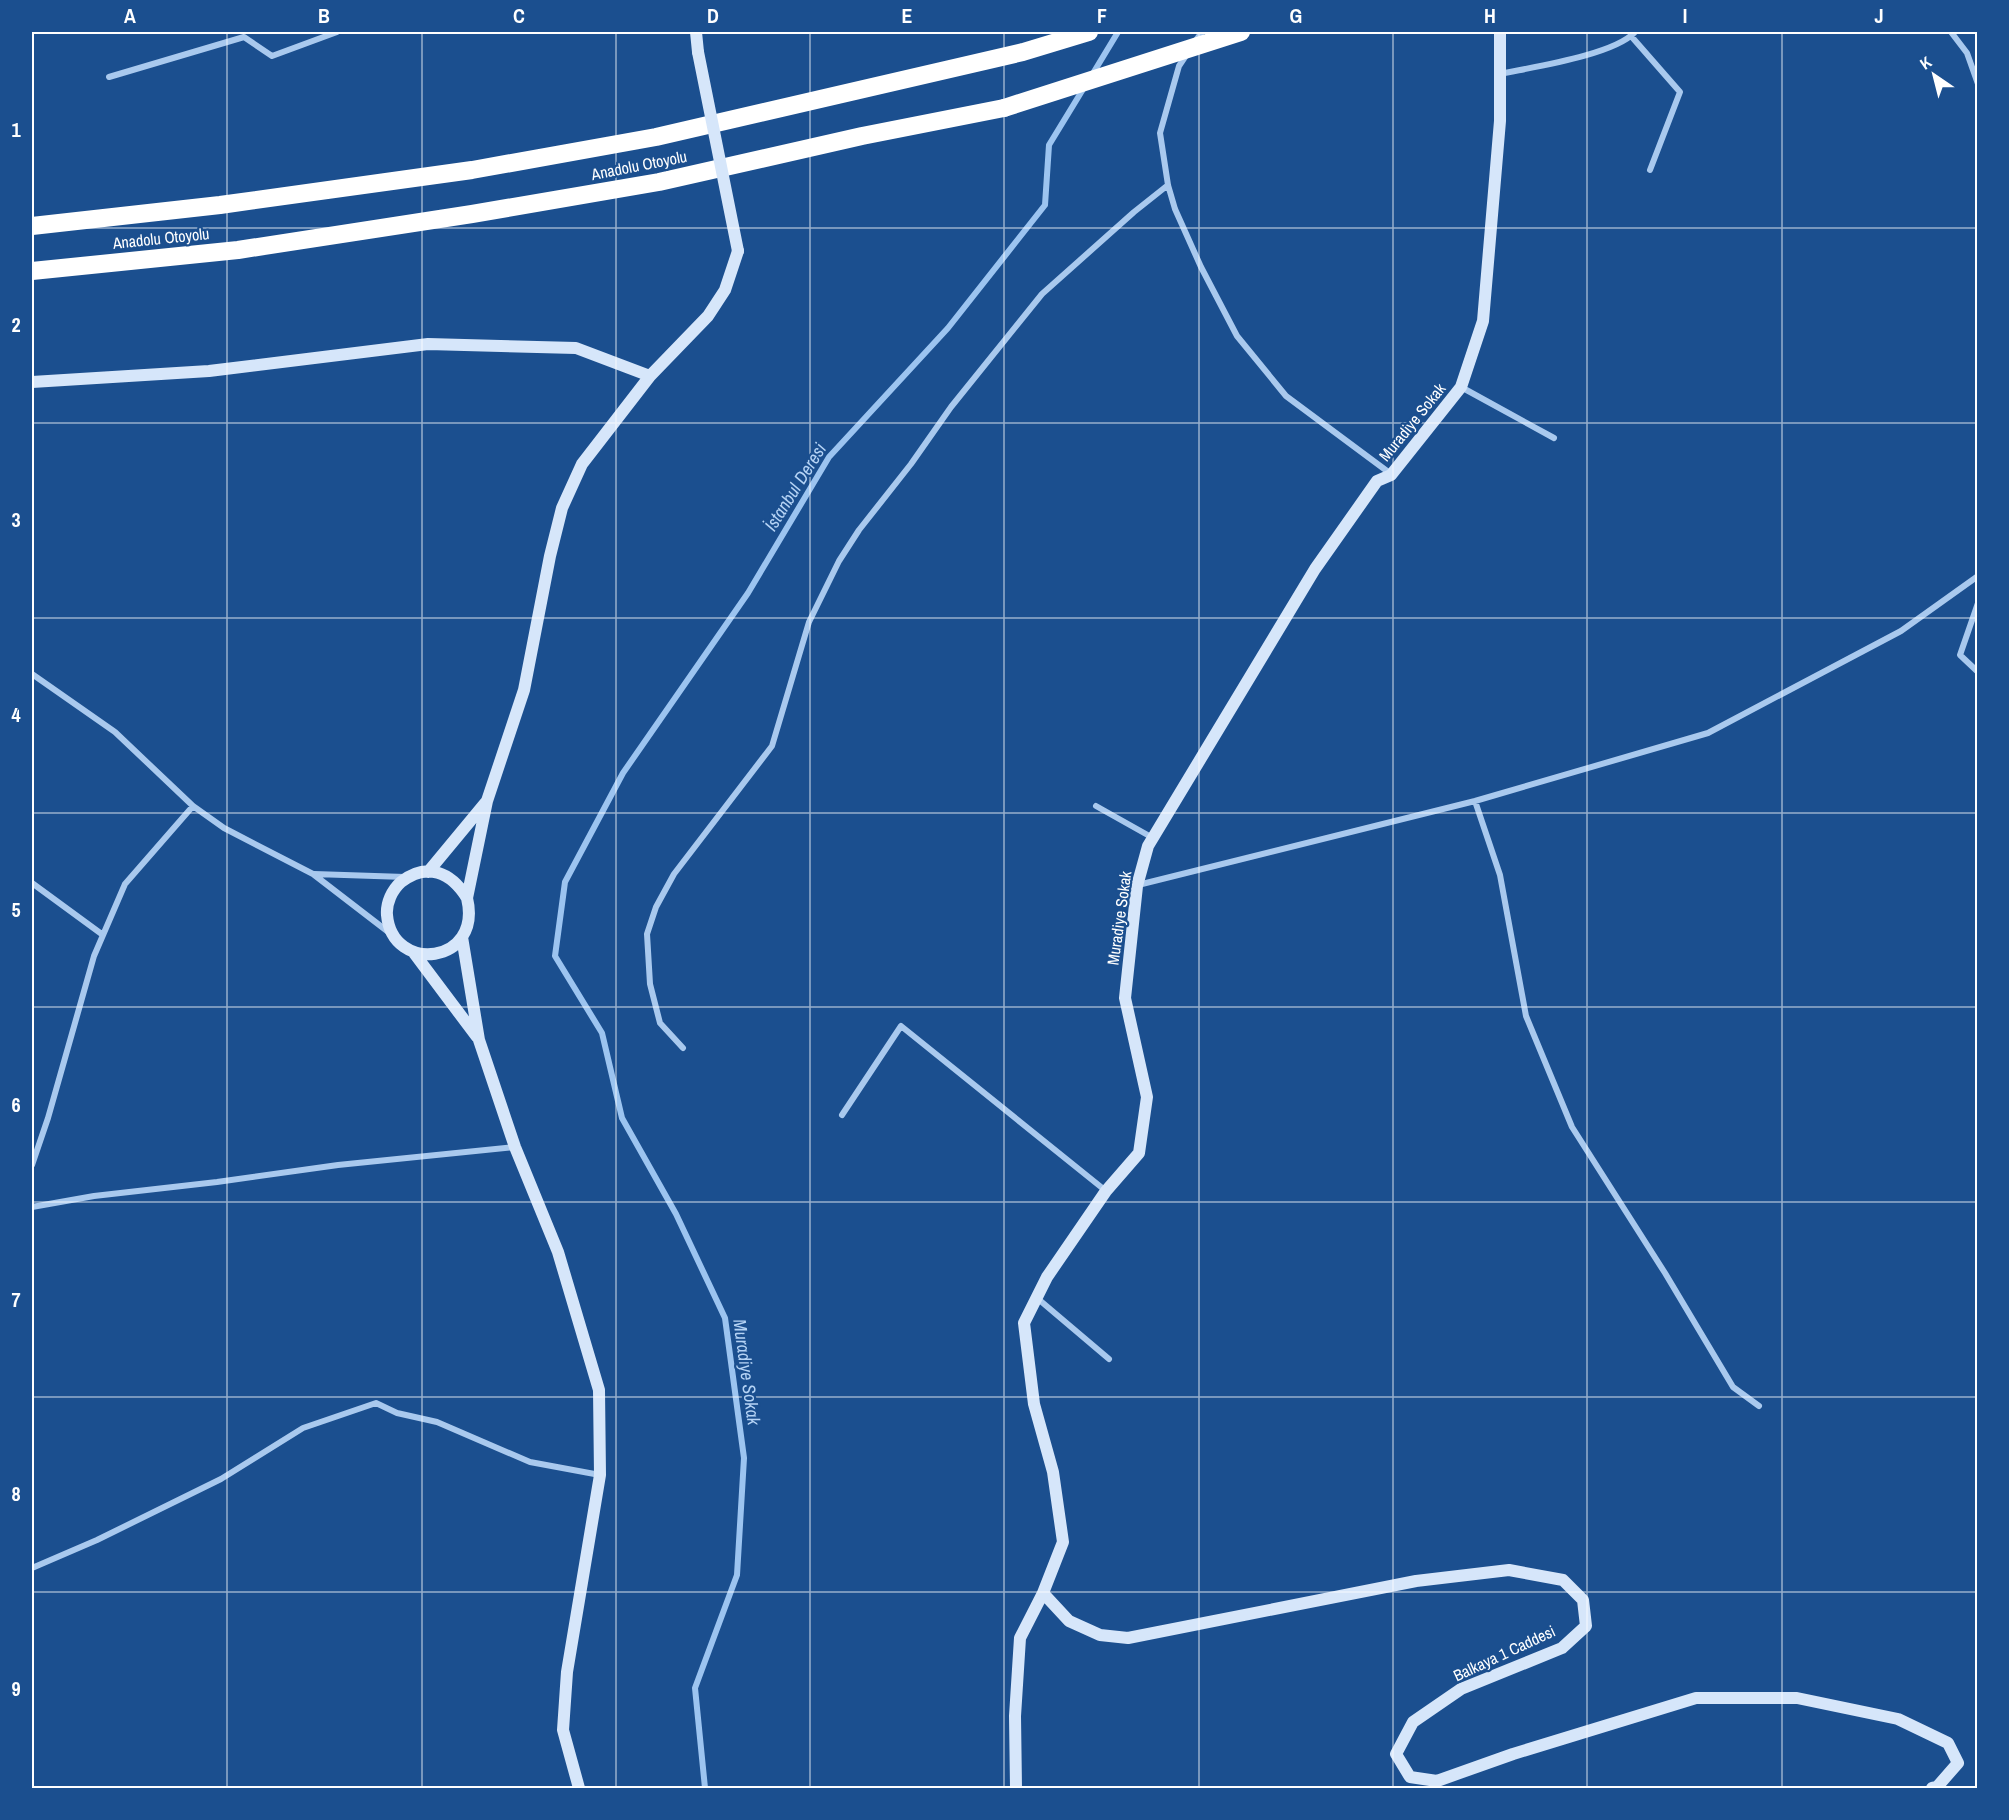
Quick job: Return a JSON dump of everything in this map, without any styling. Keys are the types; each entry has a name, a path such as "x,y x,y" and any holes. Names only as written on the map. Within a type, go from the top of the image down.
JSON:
{"highway":[{"name":"Anadolu Otoyolu","path":"32,226 219,205 483,168 656,137 1023,52 1089,32"},
{"name":"Anadolu Otoyolu","path":"32,271 238,250 659,182 862,136 1004,108 1241,32"}],"street":[{"path":"109,76 244,37 272,56 337,32"},
{"path":"467,898 487,801 524,690 550,556 562,508 582,464 650,376 688,338 714,307 725,290 738,252 696,32"},
{"path":"1202,32 1179,66 1160,133 1168,185 1175,208 1201,267 1237,336 1255,360 1286,396 1391,475"},
{"name":"Muradiye Sokak","path":"1016,1788 1015,1716 1020,1638 1043,1593 1063,1542 1053,1472 1034,1404 1024,1323 1047,1277 1106,1191 1138,1154 1147,1097 1125,998 1137,886 1148,846 1315,569 1377,481 1391,475 1461,387 1484,321 1500,121 1500,32"},
{"path":"1951,32 1967,53 1977,84"},
{"path":"1500,74 1602,50 1633,34 1680,92 1650,170"},
{"path":"683,1048 660,1023 650,984 647,934 656,907 674,874 772,746 809,622 839,561 859,530 911,464 951,407 1042,294 1134,212 1168,185"},
{"path":"32,382 209,371 428,344 576,348 650,376"},
{"path":"1461,387 1554,438"},
{"path":"1137,886 1475,801 1708,733 1900,631 1977,576"},
{"path":"1977,603 1960,655 1977,672"},
{"path":"32,674 115,732 193,806 224,828 313,874 394,936 403,946 414,952 428,955 441,953 453,947 462,937 468,925 470,911 467,898 460,886 449,877 436,872 409,877 313,874"},
{"path":"428,872 487,801"},
{"path":"1475,801 1500,875 1526,1016 1572,1126 1665,1273 1733,1387 1759,1406"},
{"path":"32,1165 48,1118 94,956 125,884 193,806"},
{"path":"1096,806 1153,837"},
{"path":"394,936 388,924 387,910 390,897 398,885 409,877"},
{"path":"32,883 103,935"},
{"path":"462,937 479,1040 515,1147 558,1252 599,1389 600,1475 567,1672 564,1730 579,1788"},
{"path":"414,952 479,1040"},
{"path":"842,1115 901,1026 1106,1191"},
{"path":"32,1207 94,1196 338,1165 515,1147"},
{"path":"1037,1298 1109,1359"},
{"path":"32,1568 97,1540 221,1479 303,1428 376,1403 397,1413 437,1422 530,1462 600,1475"},
{"name":"Balkaya 1 Caddesi","path":"1043,1593 1069,1621 1100,1635 1128,1638 1416,1581 1509,1570 1563,1580 1583,1600 1586,1626 1562,1648 1461,1689 1413,1722 1396,1754 1410,1777 1437,1781 1513,1754 1696,1698 1797,1698 1898,1719 1948,1743 1958,1763 1937,1787 1932,1788"}],"waterway":[{"name":"İstanbul Deresi","path":"1092,75 1118,32"},
{"name":"İstanbul Deresi","path":"705,1788 695,1688 737,1575 744,1458 725,1318 676,1214 622,1118 602,1033 555,956 565,882 623,773 748,593 829,457 948,328 1045,205 1049,145 1085,86"}]}
